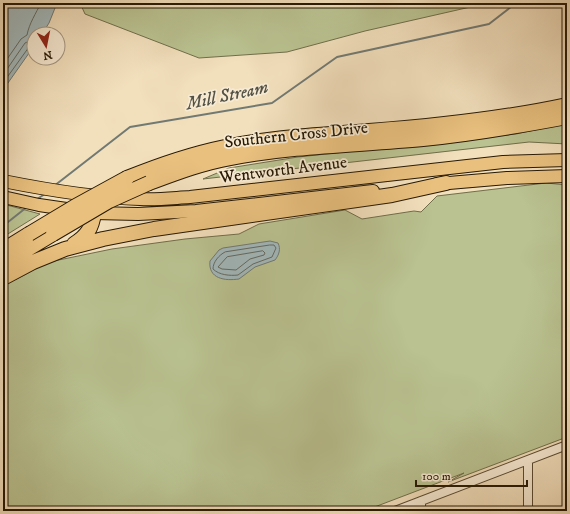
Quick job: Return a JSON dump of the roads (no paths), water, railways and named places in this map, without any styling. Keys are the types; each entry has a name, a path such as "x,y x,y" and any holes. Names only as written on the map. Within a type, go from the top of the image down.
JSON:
{"highway":[{"name":"Southern Cross Drive","path":"3,250 74,207 127,178 180,159 224,147 249,142 295,137 415,128 486,119 567,105"},
{"name":"Southern Cross Drive","path":"3,264 109,201 149,183 196,166 229,158 272,151 424,139 521,126 567,117"},
{"path":"3,278 33,262 65,249 103,239 154,229 392,195 446,183"},
{"path":"65,249 87,234 92,224 94,213"}],"main road":[{"name":"Wentworth Avenue","path":"3,197 26,203 45,196 127,199 190,197 502,162 567,160"},
{"name":"Wentworth Avenue","path":"45,196 94,213 138,214 177,212 446,183 507,178 567,176"},
{"path":"3,182 14,191 45,196"}],"street":[{"path":"395,511 567,445"},
{"path":"528,460 528,511"},
{"path":"421,501 421,511"}],"water":[{"path":"3,3 57,3 47,26 26,26 26,57 3,90"},
{"path":"270,241 278,243 279,245 278,256 275,260 255,267 239,279 228,280 218,278 212,272 210,261 219,250 223,248"}],"waterway":[{"name":"Mill Stream","path":"54,186 130,127 272,103 337,57 489,24 516,3"},
{"name":"Mill Stream","path":"37,199 45,194"},
{"name":"Mill Stream","path":"3,226 27,207"}]}
